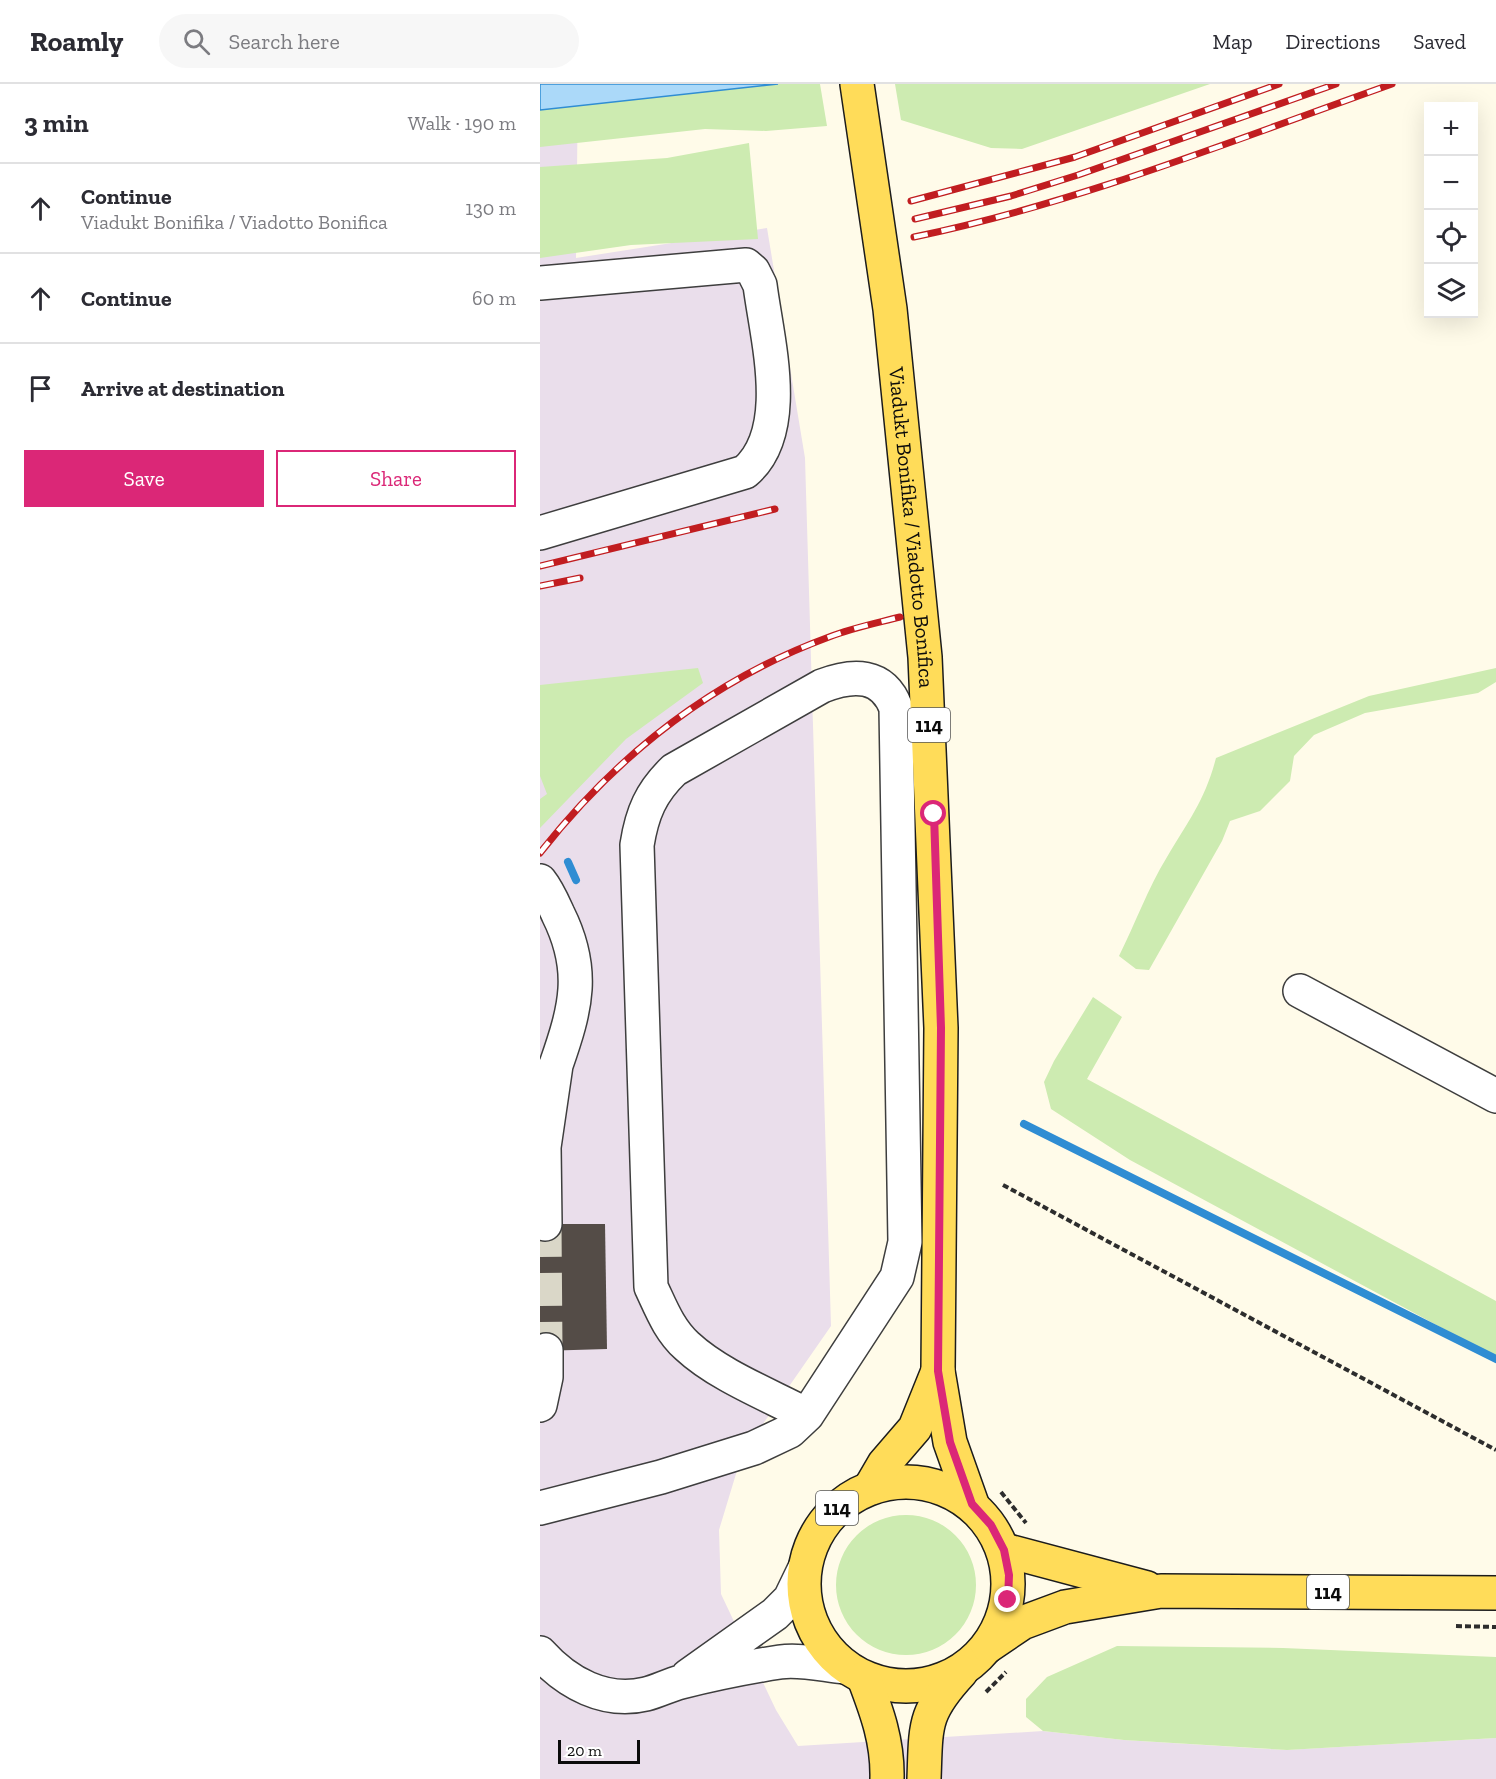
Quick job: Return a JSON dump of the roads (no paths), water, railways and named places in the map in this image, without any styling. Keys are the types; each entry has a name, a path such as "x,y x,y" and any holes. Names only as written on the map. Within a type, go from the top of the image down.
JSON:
{"main road":[{"name":"Viadukt Bonifika / Viadotto Bonifica","path":"856,84 890,309 925,657 941,1028 938,1371"},
{"name":"114","path":"870,1488 884,1464 915,1428 938,1371"},
{"name":"114","path":"938,1371 950,1442 986,1497 991,1525 1004,1550 1009,1575 1008,1600 1001,1624 998,1658"},
{"name":"114","path":"986,1497 923,1482 896,1482 870,1488 850,1498 833,1512 820,1529 810,1549 804,1570 804,1592 808,1613 816,1634 829,1652 854,1672 889,1686 915,1687 941,1681 964,1669 998,1658 1022,1623 1065,1607 1161,1591 1496,1593"},
{"name":"114","path":"1004,1550 1161,1591"},
{"name":"114","path":"924,1779 926,1725 936,1698 964,1669"},
{"name":"114","path":"854,1672 880,1719 888,1752 887,1779"}],"street":[{"path":"540,283 746,265 760,285 774,396 772,420 764,450 758,461 745,472 540,533"},
{"path":"540,1509 661,1477 754,1448 790,1431 807,1415 897,1277 905,1242 896,708 890,692 878,683 861,678 839,679 822,686 674,770 658,786 648,802 637,845 651,1287 667,1321 685,1345 705,1360 807,1415"},
{"path":"540,881 569,937 575,956 574,1010 553,1053 540,1097"},
{"path":"1300,991 1496,1096"},
{"path":"545,1224 544,1147 553,1053"},
{"path":"540,1405 546,1377 546,1350"},
{"path":"679,1682 775,1614 790,1599 804,1570"},
{"path":"540,1653 556,1671 596,1693 620,1697 645,1695 679,1682 783,1661 854,1672"}],"water":[{"path":"540,84 778,84 540,110"}],"waterway":[{"path":"568,862 576,880"},
{"path":"1024,1124 1496,1359"}],"tunnel":[{"path":"545,1224 546,1350"}],"railway":[{"path":"911,201 1075,157 1279,84"},
{"path":"915,219 1011,196 1078,175 1336,84"},
{"path":"914,237 1036,207 1096,188 1392,84"},
{"path":"540,566 775,509"},
{"path":"540,586 580,578"},
{"path":"540,853 601,784 634,753 706,698 786,655 838,634 900,617"}]}
